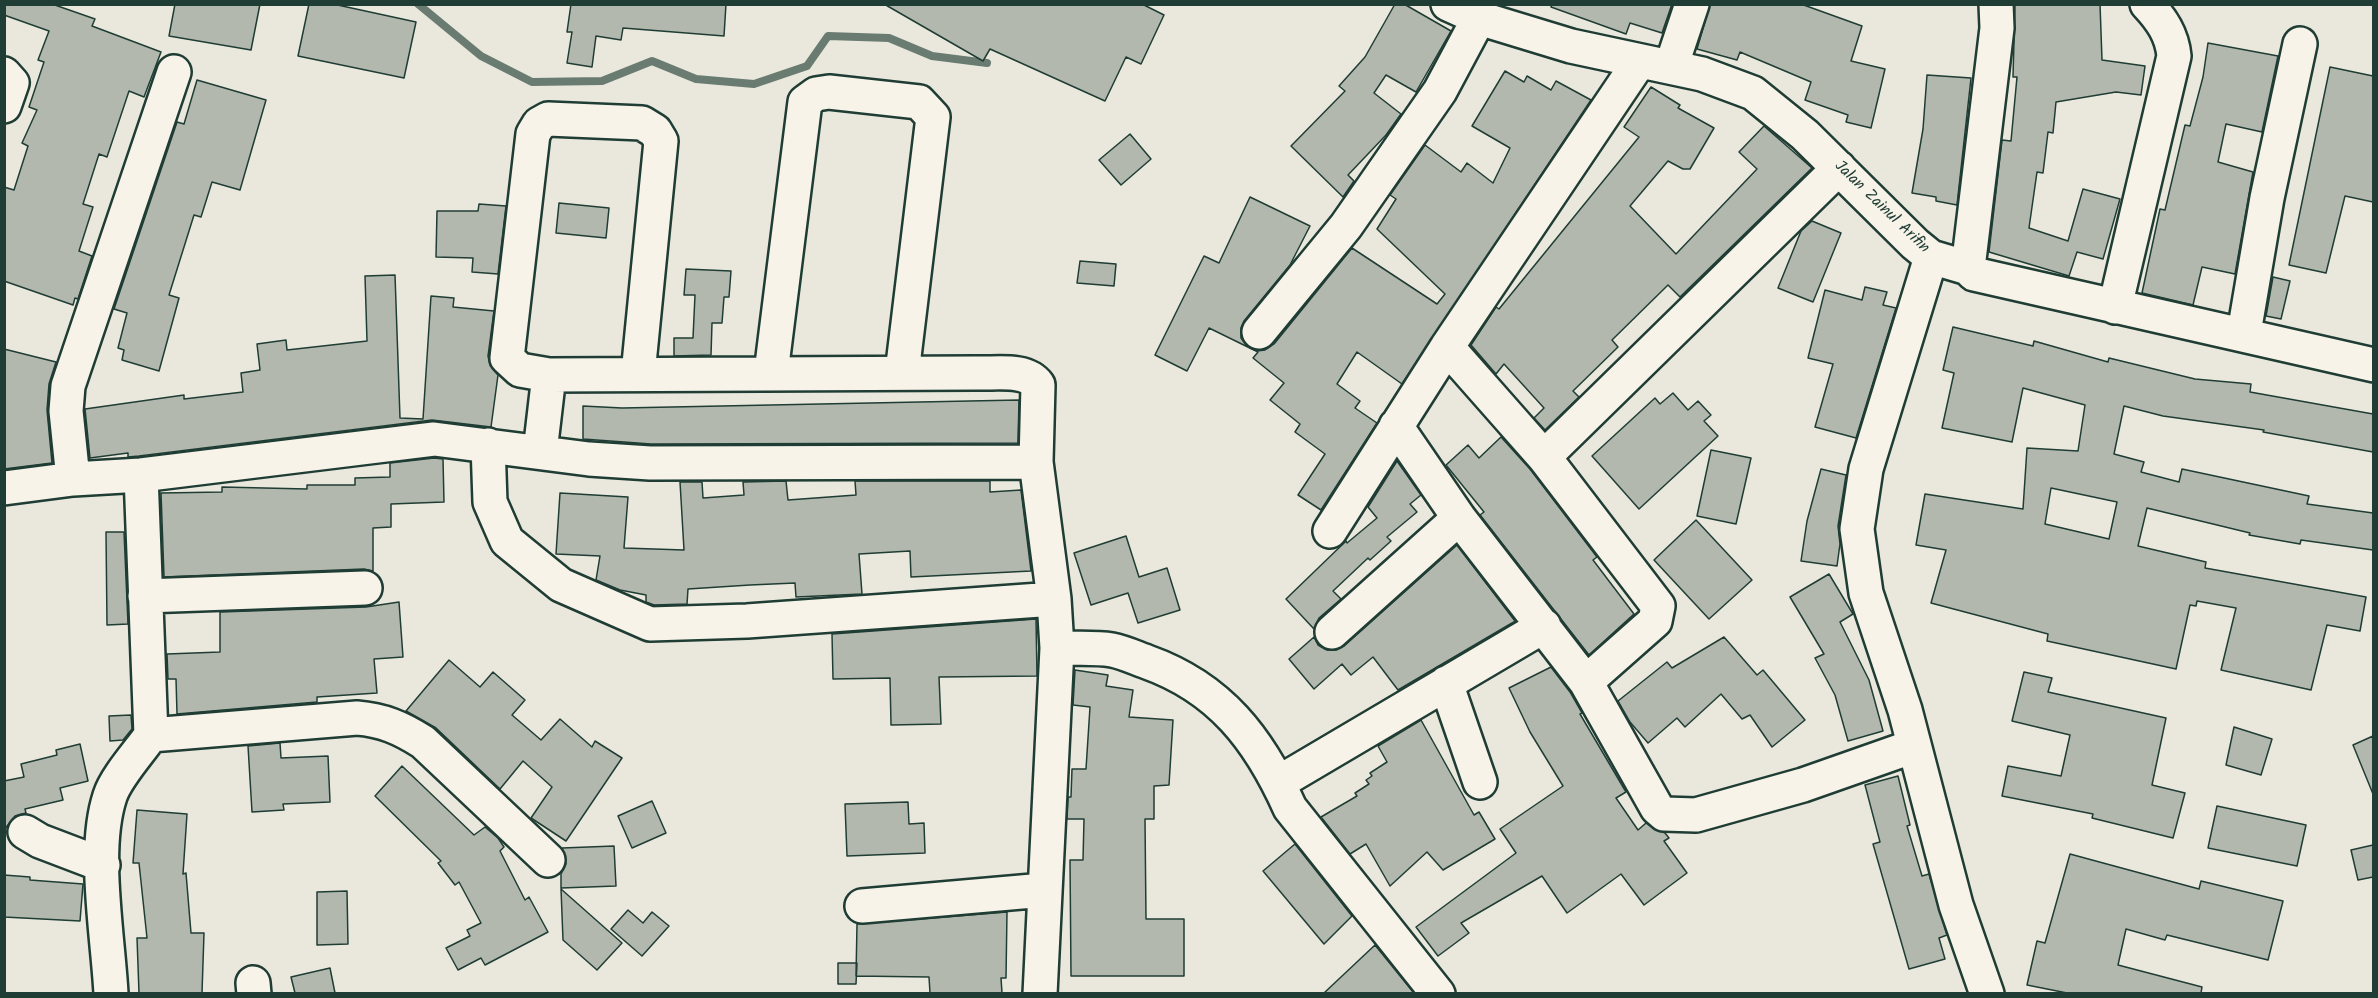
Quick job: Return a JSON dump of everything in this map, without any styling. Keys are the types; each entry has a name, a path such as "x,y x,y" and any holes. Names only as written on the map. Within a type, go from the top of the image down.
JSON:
{"street":[{"name":"Jalan Zainul Arifin","path":"1448,4 1500,17 1571,46 1671,67 1720,80 1753,93 1805,135 1900,231 1931,257 1968,268 1974,274 2115,307 2244,333 2373,364"},
{"path":"1671,67 1692,4"},
{"path":"1968,268 1980,185 1997,28 1996,4"},
{"path":"2115,307 2174,64 2173,43 2167,30 2147,4"},
{"path":"1259,332 1353,217 1440,91 1500,17"},
{"path":"2244,333 2267,198 2300,44"},
{"path":"1330,531 1447,347 1639,62"},
{"path":"73,479 66,411 68,386 174,72"},
{"path":"4,74 12,83 4,106"},
{"path":"771,374 805,102 816,94 829,92 919,102 933,117 902,373"},
{"path":"638,374 661,141 655,131 642,123 548,119 539,124 533,134 507,358 520,370 549,375 1024,374 1033,378 1038,385 1036,462 1054,599 1057,648 1040,993"},
{"path":"1544,457 1839,168"},
{"path":"1931,257 1866,469 1857,529 1866,593 1914,746 1956,905 1987,993"},
{"path":"1447,347 1544,457 1658,606 1655,621 1586,682"},
{"path":"540,452 549,375"},
{"path":"1396,426 1459,518 1586,682 1657,808 1664,814 1696,814 1773,794 1914,746"},
{"path":"4,488 73,479 141,475 434,439 589,459 650,463 1036,462"},
{"path":"488,445 490,502 507,542 561,585 650,624 747,621 1054,599"},
{"path":"111,993 103,865 103,825 110,793 151,735 141,475"},
{"path":"1332,632 1459,518"},
{"path":"145,596 365,588"},
{"path":"1278,783 1544,626"},
{"path":"1057,648 1113,650 1165,669 1201,688 1240,723 1278,783 1290,808 1438,993"},
{"path":"1446,683 1480,782"},
{"path":"151,735 357,718 380,720 400,727 423,742 548,860"},
{"path":"25,832 40,841 103,865"},
{"path":"862,906 1044,890"}],"building":[{"path":"4,4 52,4 95,19 92,26 161,52 144,97 129,91 107,157 99,154 83,204 93,207 79,251 92,256 78,299 75,298 73,305 4,281 4,187 14,190 28,146 22,143 37,110 29,107 44,62 38,60 49,31 4,15"},
{"path":"175,4 260,4 251,50 169,36"},
{"path":"309,4 333,4 416,22 404,78 298,56"},
{"path":"571,4 726,4 724,36 623,28 621,40 596,36 592,67 567,63 572,32 567,32"},
{"path":"884,4 1142,4 1164,15 1141,64 1126,57 1105,101 990,49 983,61"},
{"path":"1395,4 1404,4 1451,31 1416,92 1386,75 1374,93 1401,114 1386,135 1348,175 1354,181 1343,197 1291,146 1345,91 1339,86 1365,57"},
{"path":"1552,4 1672,4 1662,33 1630,23 1626,34 1551,7"},
{"path":"1710,4 1801,4 1862,26 1851,61 1885,69 1871,128 1846,122 1848,115 1805,100 1811,82 1740,52 1737,60 1697,49"},
{"path":"2015,4 2100,4 2102,60 2145,66 2141,95 2116,92 2056,102 2053,133 2048,132 2043,173 2037,172 2029,228 2068,241 2083,189 2120,199 2103,259 2077,252 2069,276 1989,252 2002,140 2011,141 2017,77 2013,77"},
{"path":"2208,43 2278,56 2262,132 2226,124 2218,162 2253,172 2235,274 2202,267 2193,305 2142,293 2160,209 2165,210 2185,125 2190,126 2203,77"},
{"path":"2330,67 2373,76 2373,202 2345,196 2326,273 2289,265"},
{"path":"1505,71 1524,82 1527,76 1551,90 1556,81 1591,100 1402,384 1357,352 1337,384 1360,401 1355,408 1377,423 1321,510 1298,495 1325,454 1295,432 1300,424 1270,400 1284,383 1253,358 1258,352 1209,328 1187,371 1155,355 1204,256 1219,263 1250,197 1310,226 1290,265 1244,321 1241,338 1248,347 1257,351 1265,350 1274,344 1352,248 1437,304 1445,294 1377,229 1396,199 1390,195 1425,145 1461,172 1467,163 1493,183 1510,148 1472,126"},
{"path":"1927,75 1971,78 1957,205 1936,201 1936,197 1912,193 1923,129"},
{"path":"197,80 266,100 240,190 212,182 201,217 194,215 169,295 179,298 159,371 122,360 124,350 118,348 127,313 114,309 177,122 184,124"},
{"path":"1651,87 1680,105 1678,108 1714,128 1690,169 1683,169 1668,161 1630,206 1676,254 1757,169 1739,152 1764,126 1812,168 1680,297 1668,285 1612,340 1618,347 1573,391 1579,397 1545,430 1534,418 1544,408 1504,364 1496,374 1471,345 1496,307 1499,309 1639,137 1624,127"},
{"path":"1130,134 1151,159 1121,185 1099,160"},
{"path":"559,203 609,208 606,238 556,233"},
{"path":"479,204 506,206 498,274 472,272 473,258 436,257 437,211 478,211"},
{"path":"1812,221 1841,233 1813,302 1778,288 1801,231"},
{"path":"1080,261 1116,264 1114,286 1077,283"},
{"path":"686,269 731,271 729,297 724,297 722,323 712,323 711,355 674,356 674,338 693,338 695,295 684,295"},
{"path":"395,275 400,418 423,419 431,296 454,298 453,307 494,311 488,356 490,365 498,375 491,427 432,420 139,456 128,457 128,453 90,458 85,409 184,395 184,399 243,392 241,373 260,370 257,344 286,340 287,350 367,341 365,276"},
{"path":"2273,277 2290,281 2281,319 2266,316"},
{"path":"1865,287 1887,292 1883,305 1896,308 1856,438 1815,427 1833,364 1808,358 1825,290 1862,300"},
{"path":"1953,327 2033,346 2034,341 2108,362 2109,358 2195,379 2251,384 2250,392 2373,414 2373,452 2263,432 2264,430 2163,416 2124,406 2114,454 2144,462 2141,472 2179,482 2182,469 2309,496 2307,504 2373,513 2373,550 2301,540 2300,544 2249,535 2250,533 2147,508 2138,546 2206,562 2205,568 2366,597 2360,631 2327,625 2311,690 2221,670 2236,608 2197,601 2196,606 2190,605 2176,669 2047,641 2048,634 1931,603 1946,550 1916,545 1925,494 2023,509 2027,448 2078,451 2085,405 2023,388 2012,442 1942,428 1954,373 1943,370","holes":["2051,488 2117,502 2109,539 2045,524"]},
{"path":"4,349 56,362 49,384 47,410 52,463 4,469"},
{"path":"1673,393 1688,410 1698,401 1711,415 1704,421 1718,436 1639,509 1592,456 1655,398 1660,404"},
{"path":"1019,400 1018,443 651,444 583,439 583,406 622,408"},
{"path":"1501,437 1530,469 1597,557 1593,560 1634,614 1589,655 1480,515 1484,512 1446,465 1468,445 1479,458"},
{"path":"1711,450 1751,458 1736,524 1697,516"},
{"path":"443,459 444,502 391,504 391,527 373,528 373,571 364,569 164,577 161,493 222,492 222,487 307,489 307,485 355,485 355,478 390,477 390,463"},
{"path":"1397,461 1421,495 1410,504 1417,512 1387,537 1391,541 1370,560 1368,558 1333,591 1341,599 1319,618 1314,629 1286,599 1346,541 1347,543 1377,518 1368,507"},
{"path":"1821,469 1846,475 1838,526 1840,544 1837,566 1801,561 1807,521"},
{"path":"786,481 788,500 856,495 855,481 990,481 990,492 1021,490 1031,571 911,577 910,551 859,554 862,594 796,597 795,583 750,585 688,589 687,604 654,605 646,602 646,595 620,590 596,580 600,556 556,554 560,493 628,497 624,548 684,550 680,482 702,482 703,498 744,495 743,482"},
{"path":"1696,520 1752,580 1709,619 1654,560"},
{"path":"106,532 124,532 128,624 107,625"},
{"path":"1126,536 1139,577 1167,568 1180,610 1138,623 1128,593 1091,605 1074,553"},
{"path":"1457,545 1515,621 1398,690 1373,657 1351,675 1342,664 1314,689 1289,659 1314,637 1318,645 1327,650 1336,650 1344,646"},
{"path":"1829,574 1853,614 1840,622 1869,680 1883,731 1848,741 1835,695 1815,658 1824,654 1790,597"},
{"path":"399,602 403,657 374,659 377,693 317,697 317,702 177,714 176,679 168,679 167,654 220,652 220,612 366,607"},
{"path":"1036,619 1037,676 939,677 941,724 891,725 890,678 833,679 832,634"},
{"path":"1724,637 1757,675 1763,670 1805,720 1772,747 1750,715 1742,719 1721,694 1685,727 1677,718 1648,743 1630,722 1618,701 1667,662 1672,668"},
{"path":"449,660 480,687 493,672 525,700 512,715 541,740 560,719 592,747 595,741 622,758 566,841 531,818 552,787 523,761 500,789 436,728 406,711"},
{"path":"1551,667 1570,692 1582,713 1580,714 1626,792 1616,798 1638,830 1646,823 1665,833 1669,838 1664,841 1687,873 1644,905 1621,874 1567,913 1542,876 1461,923 1469,933 1438,956 1416,927 1516,853 1500,829 1563,786 1530,732 1509,688"},
{"path":"1075,670 1108,675 1106,686 1133,690 1129,717 1173,720 1169,785 1154,786 1154,819 1145,819 1146,919 1184,919 1184,976 1071,976 1070,860 1083,860 1084,819 1067,819 1068,797 1071,797 1072,769 1086,769 1090,707 1073,705"},
{"path":"2024,672 2052,678 2048,692 2166,718 2152,785 2185,793 2173,838 2092,818 2093,814 2002,796 2008,766 2061,776 2070,735 2012,721"},
{"path":"131,715 132,729 123,740 110,741 109,716"},
{"path":"1421,720 1474,815 1479,812 1495,839 1443,870 1427,852 1390,886 1366,844 1350,854 1321,817 1357,796 1355,793 1369,784 1366,780 1372,776 1370,773 1387,762 1378,746"},
{"path":"2234,727 2272,739 2261,775 2226,765"},
{"path":"2373,736 2373,794 2353,745"},
{"path":"280,743 281,758 328,756 330,802 283,804 284,810 252,812 248,746"},
{"path":"80,744 88,781 60,788 63,800 25,809 26,813 15,816 4,830 4,781 24,777 21,764 57,755 56,750"},
{"path":"402,766 474,835 485,827 498,838 504,847 500,851 525,900 529,897 548,932 485,965 481,958 458,970 446,948 470,936 467,930 481,923 459,882 455,885 438,863 441,861 375,796"},
{"path":"1898,776 1910,825 1907,826 1922,876 1929,874 1947,935 1939,938 1945,959 1909,969 1873,844 1880,842 1865,785"},
{"path":"652,801 666,833 632,848 618,816"},
{"path":"908,802 909,824 924,823 925,853 847,856 845,804"},
{"path":"2217,806 2306,825 2297,866 2208,848"},
{"path":"137,810 187,814 183,874 186,873 191,933 204,933 202,993 139,993 137,938 147,938 139,863 133,863"},
{"path":"1295,844 1352,916 1324,944 1263,871"},
{"path":"2373,845 2373,877 2358,880 2351,850"},
{"path":"614,846 616,886 561,888 561,874 566,864 562,848"},
{"path":"2070,854 2199,889 2201,881 2283,901 2268,960 2167,935 2165,940 2126,929 2118,965 2202,987 2201,993 2067,993 2027,985 2037,941 2045,943"},
{"path":"4,875 30,877 30,880 83,884 80,921 4,917"},
{"path":"561,889 622,943 597,970 563,940"},
{"path":"347,891 348,944 317,945 317,892"},
{"path":"628,910 643,923 652,912 669,926 642,956 611,929"},
{"path":"1007,912 1006,978 1001,978 1002,993 930,993 929,977 856,976 857,924"},
{"path":"1375,945 1414,993 1324,993"},
{"path":"838,963 857,963 856,984 838,984"},
{"path":"330,968 335,993 295,993 291,977"}],"waterway":[{"path":"418,4 481,56 532,82 602,81 652,61 696,79 754,84 807,66 828,36 889,38 932,56 987,63"}]}
